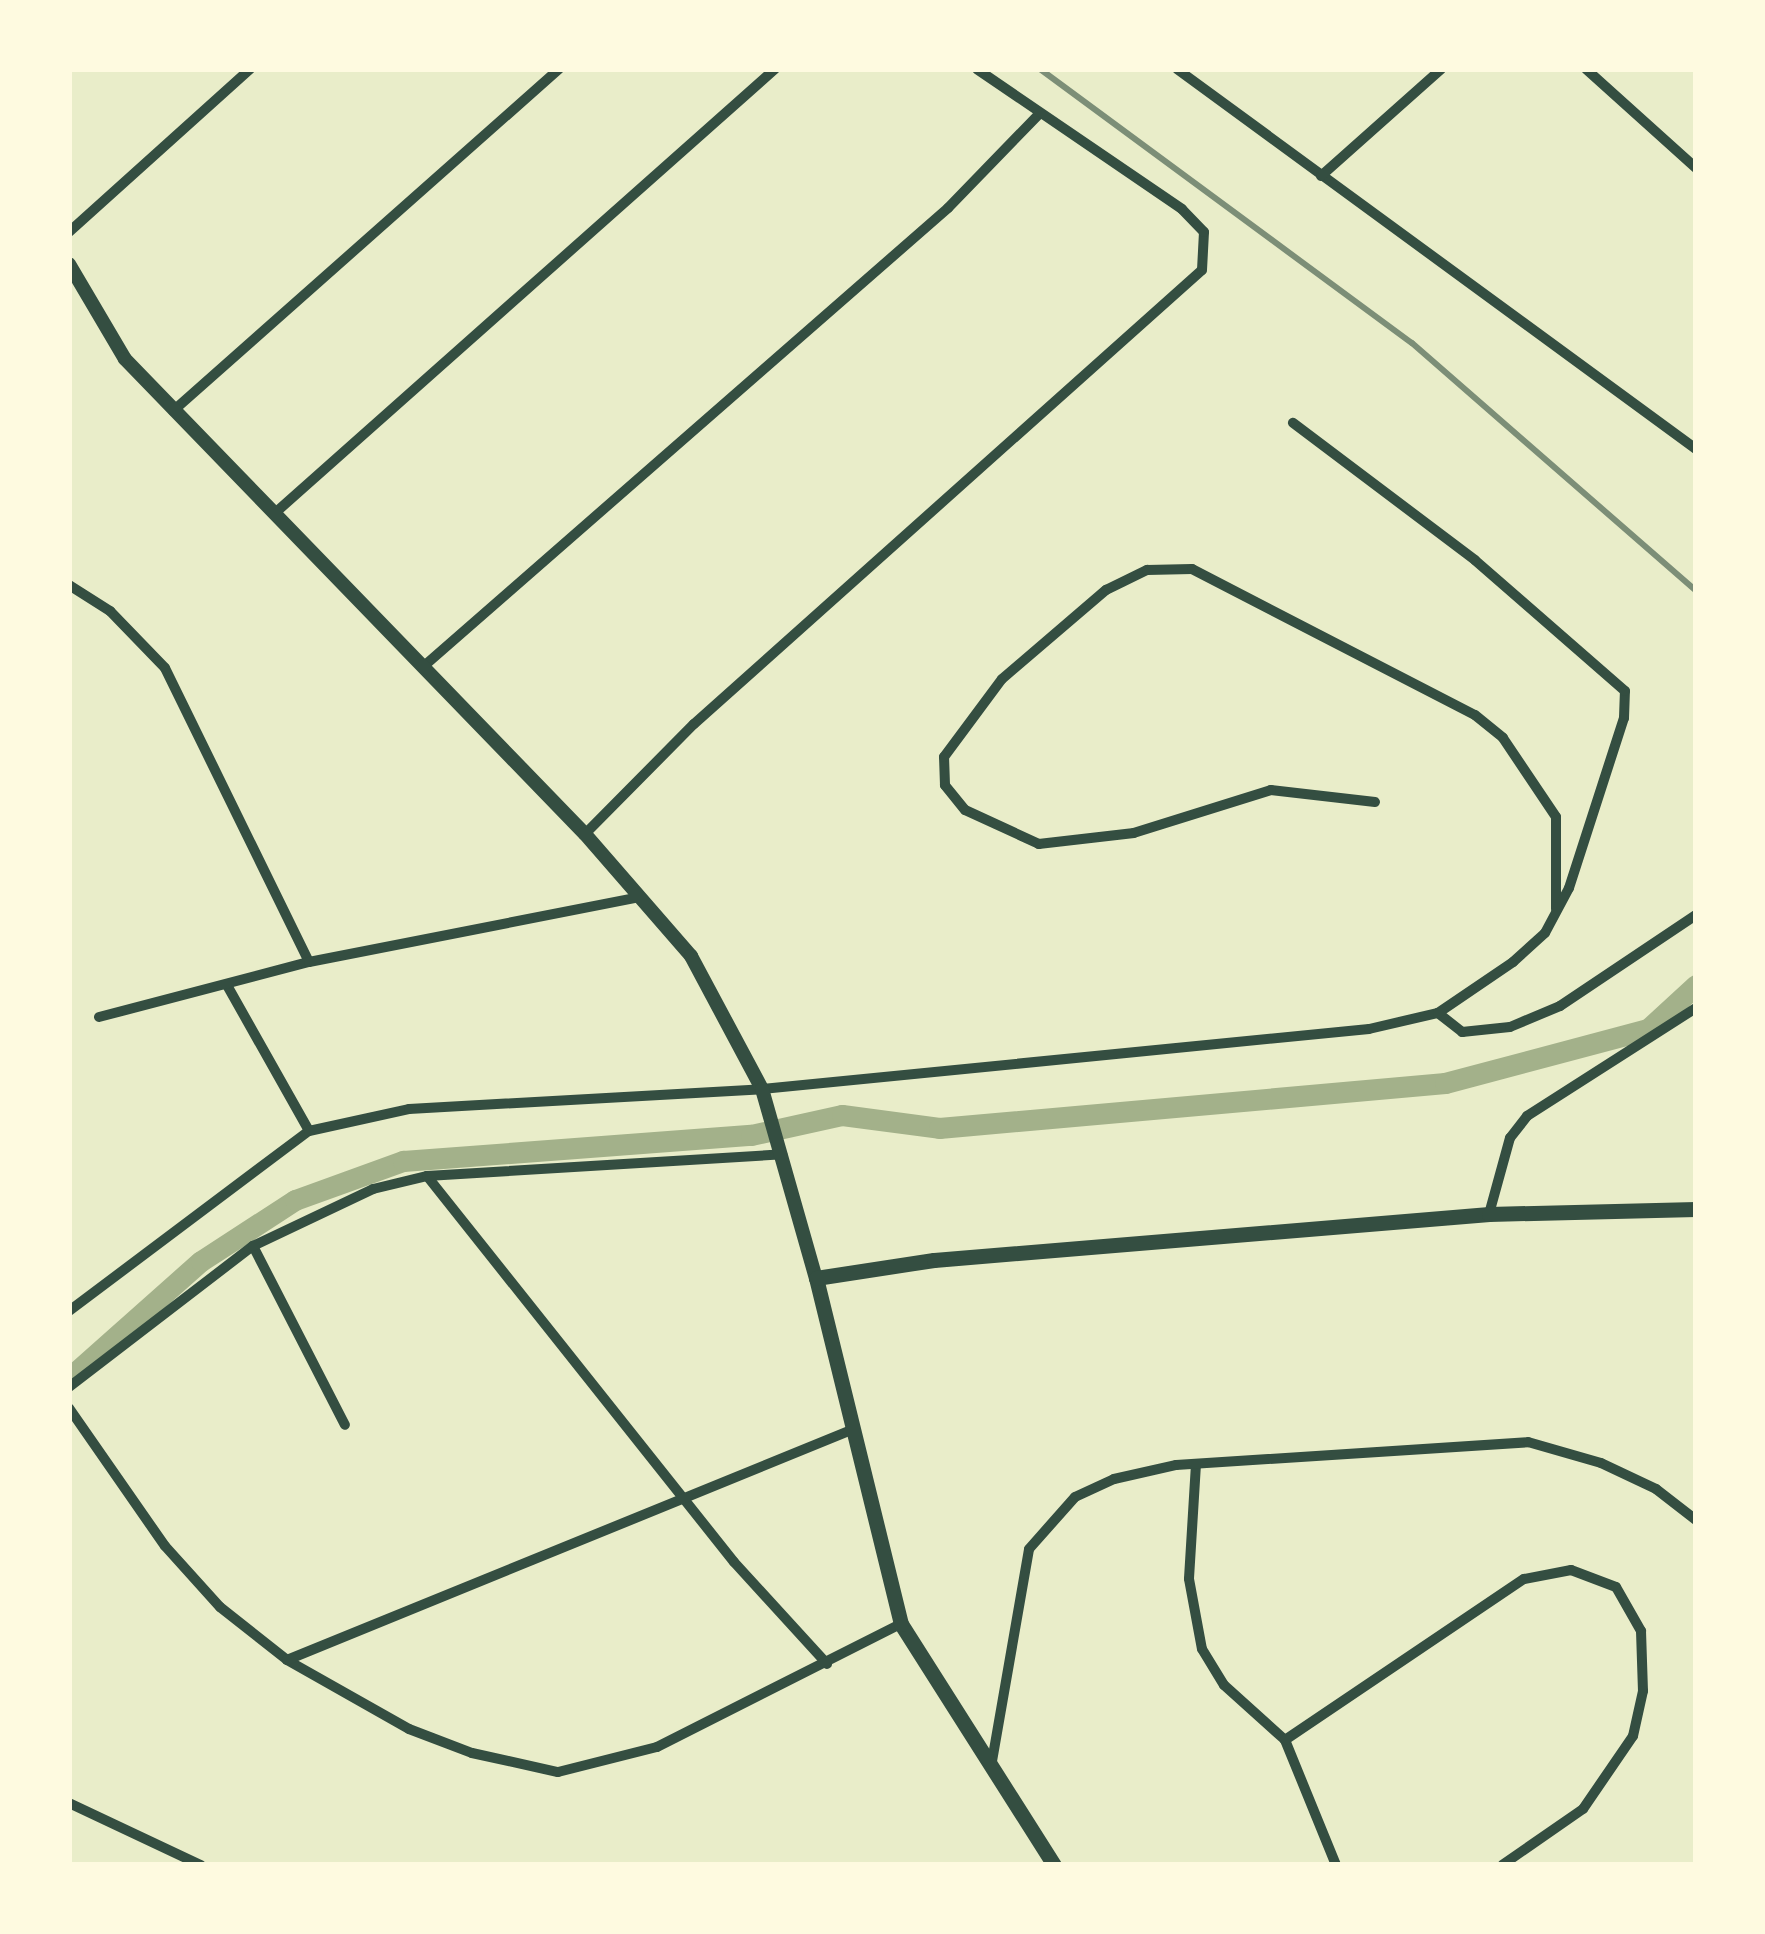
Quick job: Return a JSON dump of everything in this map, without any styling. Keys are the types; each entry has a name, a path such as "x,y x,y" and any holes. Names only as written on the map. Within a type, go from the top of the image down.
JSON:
{"main road":[{"path":"1054,1865 901,1624 816,1278 934,1260 1489,1214 1696,1209"}],"street":[{"path":"69,232 250,69"},
{"path":"173,411 559,69"},
{"path":"275,513 775,69"},
{"path":"585,833 694,724 1180,294 1208,257 1204,232 977,69"},
{"path":"1177,69 1696,448"},
{"path":"1321,176 1441,69"},
{"path":"1586,69 1696,168"},
{"path":"424,666 948,208 1039,114"},
{"path":"69,264 105,331 173,411 585,833 691,956 764,1097 816,1278"},
{"path":"69,1311 309,1131 409,1109 764,1097 1307,1036 1438,1013 1532,947 1555,918 1627,703 1607,668 1293,423"},
{"path":"1375,802 1271,790 1134,833 1039,844 965,810 945,784 944,757 993,688 1106,590 1147,570 1192,569 1475,715 1503,739 1556,818 1555,918"},
{"path":"69,585 110,611 165,668 309,962"},
{"path":"99,1017 228,987 309,962 641,897"},
{"path":"1438,1013 1462,1032 1510,1028 1560,1006 1696,915"},
{"path":"228,987 309,1131"},
{"path":"1489,1214 1510,1138 1527,1116 1696,1008"},
{"path":"69,1387 253,1246 373,1189 428,1176 782,1154"},
{"path":"428,1176 826,1664"},
{"path":"253,1246 345,1425"},
{"path":"69,1408 165,1546 220,1607 287,1660 410,1729 558,1772 657,1747 901,1624"},
{"path":"287,1660 682,1493 850,1431"},
{"path":"991,1768 1024,1563 1037,1534 1098,1485 1196,1464 1553,1444 1656,1489 1696,1520"},
{"path":"1196,1464 1193,1624 1224,1685 1285,1740 1336,1865"},
{"path":"1285,1740 1524,1579 1571,1570 1616,1586 1636,1614 1643,1645 1633,1736 1583,1809 1502,1865"},
{"path":"69,1803 201,1865"}],"waterway":[{"path":"69,1378 201,1261 295,1200 403,1161 751,1135 842,1115 939,1128 1445,1083 1648,1029 1696,985"}],"railway":[{"path":"1040,69 1412,343 1696,591"}]}
